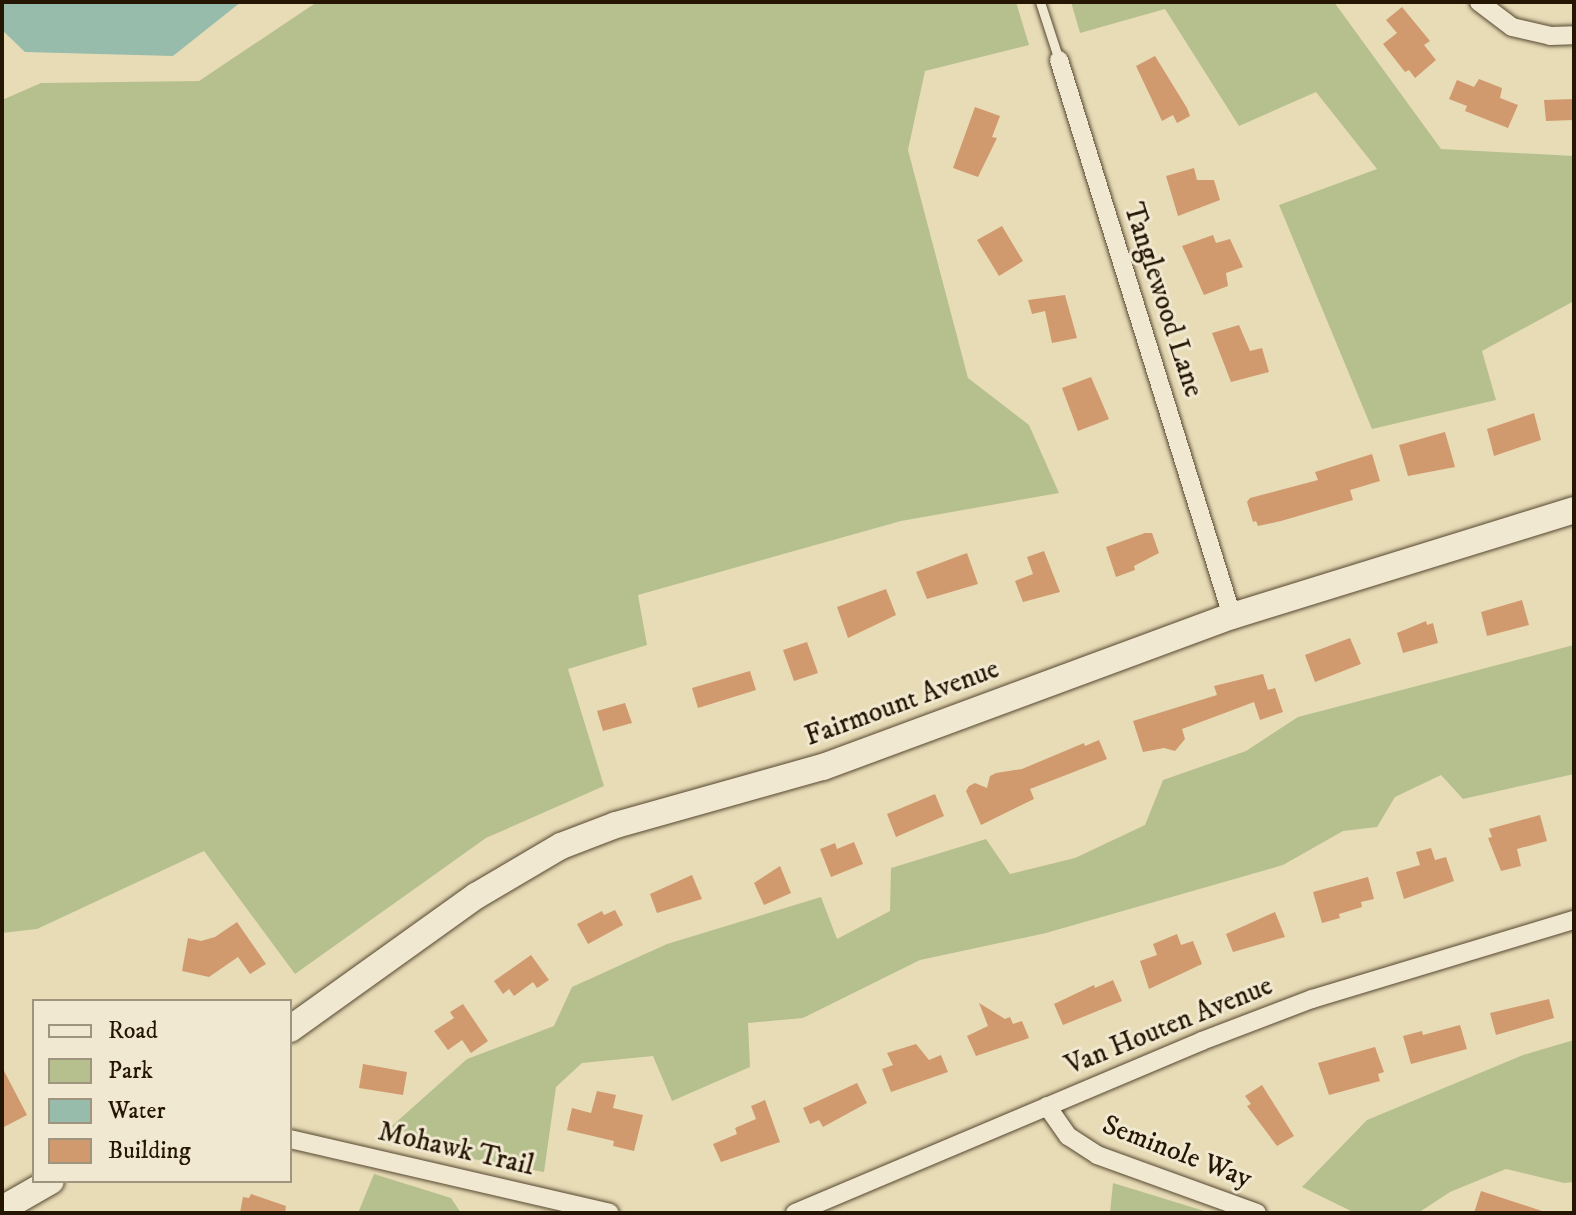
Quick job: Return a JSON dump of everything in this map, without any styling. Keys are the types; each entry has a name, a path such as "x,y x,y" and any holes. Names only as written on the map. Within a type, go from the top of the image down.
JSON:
{"main road":[{"name":"Fairmount Avenue","path":"292,1028 476,896 561,846 616,825 823,767 1232,616 1574,510"},
{"path":"2,1209 48,1183"}],"street":[{"path":"1479,2 1512,27 1550,36 1574,35"},
{"name":"Tanglewood Lane","path":"1059,60 1232,616"},
{"name":"Van Houten Avenue","path":"795,1213 1047,1106 1312,999 1574,920"},
{"name":"Seminole Way","path":"1047,1106 1068,1136 1097,1155 1257,1213"},
{"name":"Mohawk Trail","path":"292,1139 610,1213"}],"lane":[{"name":"Tanglewood Lane","path":"1040,2 1059,60"}],"green space":[{"path":"317,2 1016,2 1029,45 925,71 908,150 968,378 1029,425 1059,493 901,521 638,595 647,645 568,669 604,786 486,838 295,974 204,851 37,929 2,933 2,100 41,83 199,81"},
{"path":"1071,2 1334,2 1441,149 1574,156 1574,301 1482,351 1496,400 1372,429 1279,205 1377,169 1316,92 1239,126 1165,9 1080,33"},
{"path":"1574,645 1574,774 1463,799 1441,775 1395,797 1377,827 1343,831 1283,865 1046,933 920,960 803,1018 748,1023 750,1067 672,1101 653,1056 582,1063 556,1087 544,1172 375,1141 467,1059 554,1026 572,987 667,944 821,897 837,939 890,911 891,868 986,839 1010,874 1075,858 1145,825 1163,780 1246,751 1298,717"},
{"path":"1574,1040 1574,1182 1564,1183 1506,1169 1450,1192 1418,1213 1355,1213 1302,1187 1367,1120 1523,1055"},
{"path":"374,1174 451,1198 461,1213 358,1213"},
{"path":"1113,1183 1211,1213 1110,1213"}],"water":[{"path":"2,2 241,2 173,56 25,52 2,30"}],"building":[{"path":"1402,7 1430,41 1424,45 1436,60 1415,78 1409,70 1405,72 1383,44 1397,33 1386,20"},
{"path":"1155,56 1190,116 1177,123 1173,115 1162,121 1136,66"},
{"path":"1479,79 1502,88 1500,98 1518,105 1508,128 1465,111 1467,106 1449,99 1457,80 1474,87"},
{"path":"1574,99 1574,120 1546,121 1544,100"},
{"path":"975,107 1000,116 992,137 997,138 978,177 953,168"},
{"path":"1194,168 1197,180 1214,180 1220,200 1178,216 1166,176"},
{"path":"1002,226 1023,261 999,276 977,240"},
{"path":"1213,235 1216,243 1230,239 1243,267 1226,273 1228,286 1204,295 1182,246"},
{"path":"1065,295 1077,338 1052,343 1045,311 1032,314 1028,300"},
{"path":"1239,325 1250,351 1262,348 1269,372 1231,382 1212,333"},
{"path":"1091,377 1109,419 1078,431 1062,388"},
{"path":"1534,413 1541,440 1494,456 1487,429"},
{"path":"1445,432 1455,467 1408,476 1399,445"},
{"path":"1372,454 1380,481 1350,490 1353,500 1281,521 1258,526 1256,521 1253,522 1247,502 1250,498 1318,480 1315,472"},
{"path":"1152,533 1159,553 1134,566 1135,570 1116,577 1106,547"},
{"path":"1044,551 1060,592 1023,602 1015,581 1033,574 1027,557"},
{"path":"967,553 978,584 927,599 916,572"},
{"path":"886,589 896,615 848,638 837,607"},
{"path":"1522,600 1529,625 1487,636 1481,612"},
{"path":"1426,621 1427,625 1433,623 1438,643 1403,653 1397,633"},
{"path":"1350,638 1361,664 1315,682 1305,655"},
{"path":"807,642 818,673 794,681 783,650"},
{"path":"750,671 756,690 698,708 692,688"},
{"path":"1263,674 1268,690 1275,688 1283,712 1260,720 1254,702 1182,729 1185,739 1175,751 1164,748 1143,752 1133,721 1217,695 1214,686"},
{"path":"625,703 632,723 603,731 597,711"},
{"path":"1099,740 1107,759 1030,789 1034,799 981,825 966,791 969,786 975,783 987,788 990,776 996,773 1022,769 1084,743 1085,746"},
{"path":"935,794 944,816 896,837 887,814"},
{"path":"1540,815 1547,841 1517,849 1521,866 1501,871 1488,838 1492,837 1489,829"},
{"path":"854,842 863,864 831,877 820,849 835,843 837,849"},
{"path":"1431,848 1435,860 1446,857 1454,881 1404,899 1396,872 1420,865 1416,852"},
{"path":"780,866 791,893 764,905 754,883"},
{"path":"692,875 702,899 657,913 650,894"},
{"path":"1368,877 1374,899 1361,902 1362,907 1339,914 1340,918 1322,923 1313,892"},
{"path":"615,910 623,925 588,944 577,924 602,911 604,915"},
{"path":"1275,912 1285,937 1233,952 1226,934"},
{"path":"237,922 266,964 250,974 238,957 209,977 182,971 188,938 201,941 215,937"},
{"path":"1177,934 1181,945 1193,941 1202,964 1149,989 1140,961 1157,955 1153,944"},
{"path":"531,955 549,980 537,988 533,982 514,996 509,989 503,994 494,981"},
{"path":"1113,980 1122,1001 1063,1025 1054,1004 1094,985 1095,988"},
{"path":"1549,999 1554,1018 1496,1035 1490,1013"},
{"path":"979,1003 1005,1019 1010,1017 1013,1024 1022,1021 1029,1038 976,1056 967,1036 988,1026"},
{"path":"463,1004 488,1041 471,1053 462,1040 448,1050 434,1031 454,1018 450,1012"},
{"path":"1460,1025 1467,1049 1411,1064 1403,1036 1422,1031 1423,1035"},
{"path":"916,1044 929,1060 941,1055 948,1072 891,1092 882,1069 893,1065 887,1053"},
{"path":"1375,1047 1384,1072 1378,1074 1380,1081 1329,1095 1318,1063"},
{"path":"363,1064 407,1072 403,1095 359,1088"},
{"path":"2,1067 27,1115 2,1128"},
{"path":"857,1083 867,1103 823,1127 819,1120 810,1124 803,1108"},
{"path":"1262,1085 1294,1136 1277,1146 1247,1106 1251,1104 1245,1096"},
{"path":"597,1091 616,1095 613,1108 643,1115 634,1151 613,1146 614,1141 567,1130 572,1108 591,1113"},
{"path":"765,1100 780,1142 721,1162 713,1144 737,1134 735,1128 756,1119 751,1106"},
{"path":"1481,1191 1542,1211 1542,1213 1474,1213"},
{"path":"251,1194 286,1206 285,1213 240,1213 243,1197 249,1198"}]}
